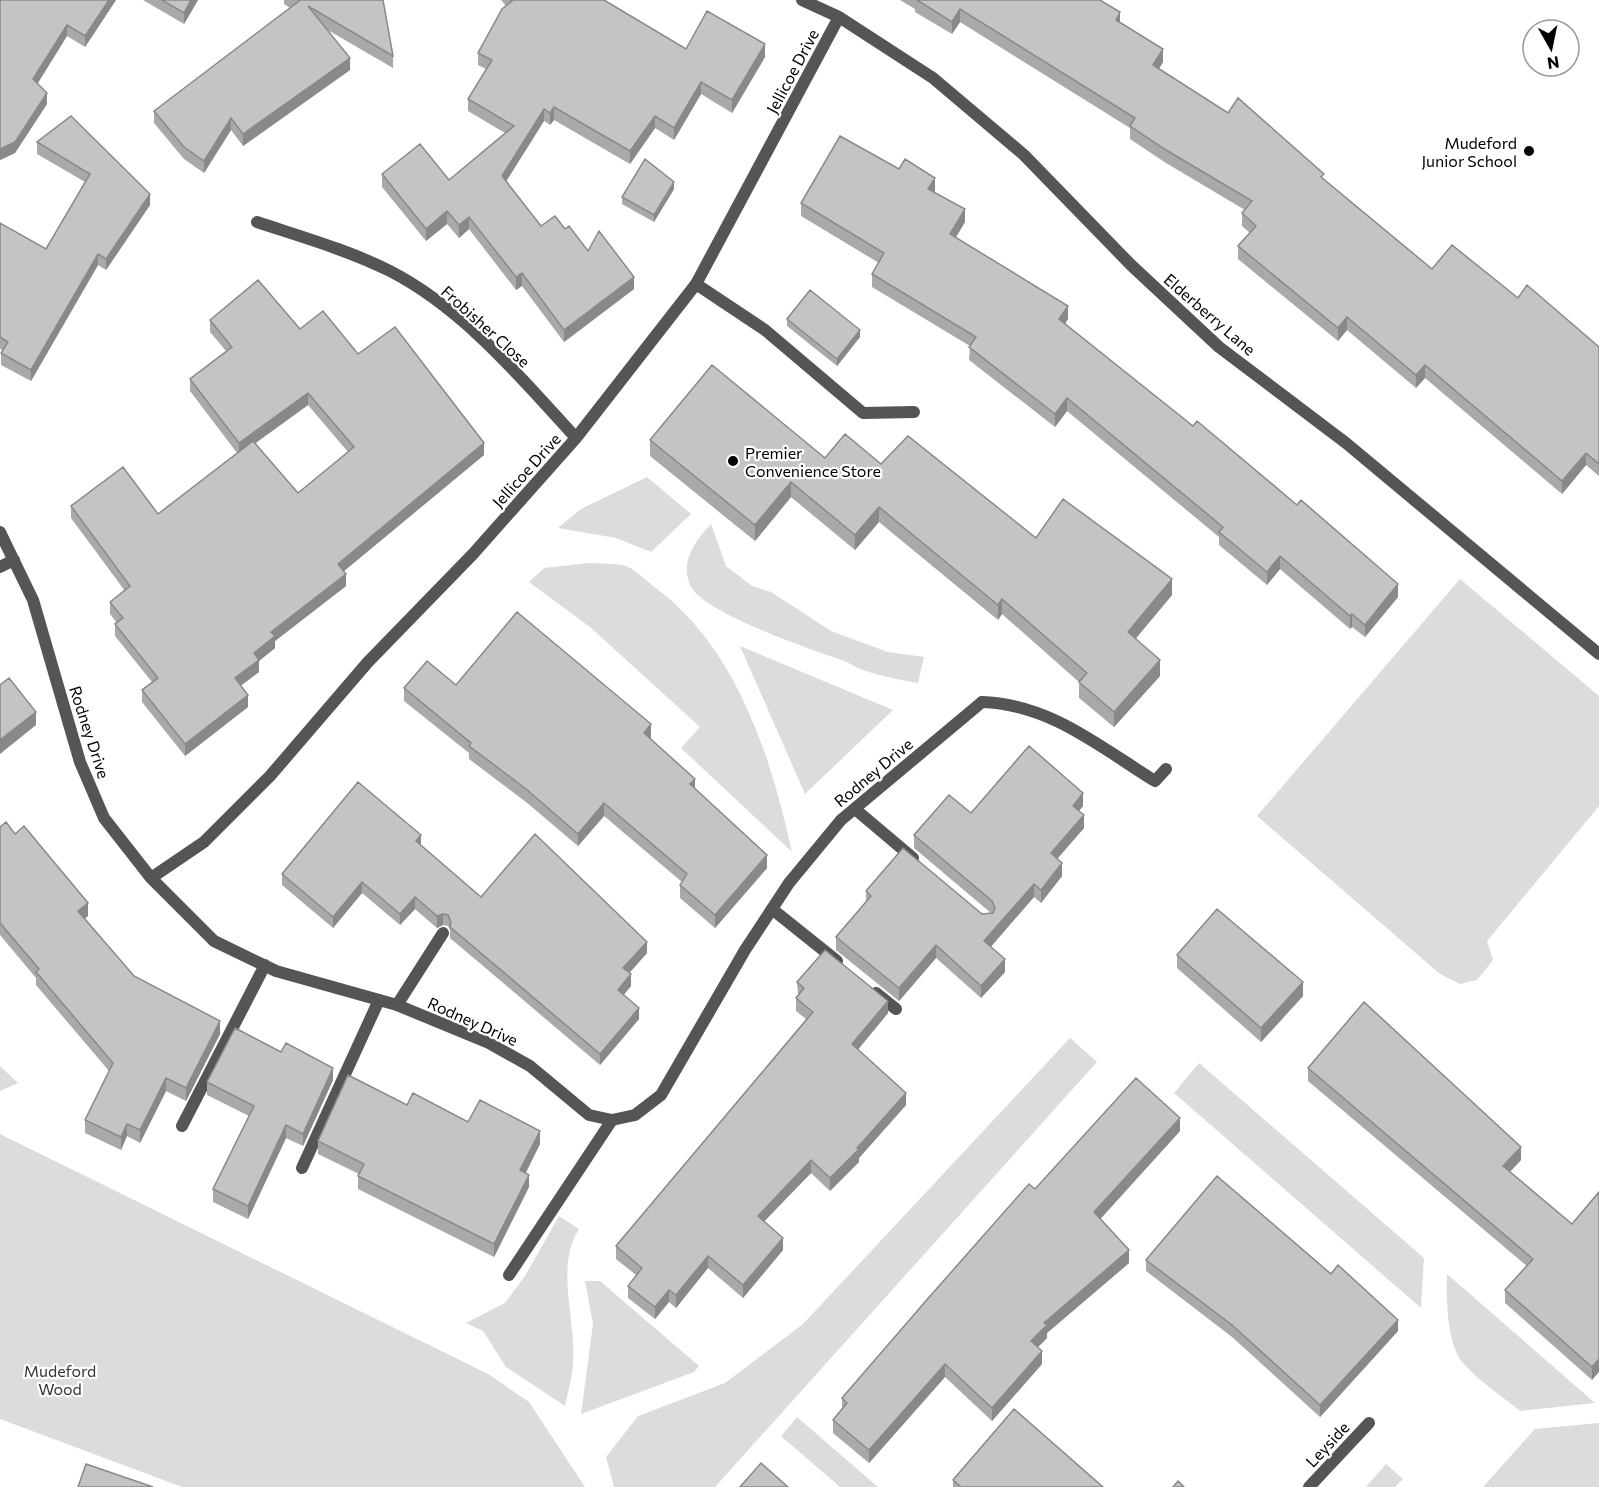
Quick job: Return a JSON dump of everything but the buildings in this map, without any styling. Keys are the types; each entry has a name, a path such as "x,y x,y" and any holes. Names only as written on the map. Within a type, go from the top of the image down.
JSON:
{"street":[{"name":"Elderberry Lane","path":"802,0 839,17 933,78 1024,155 1131,265 1219,347 1346,443 1599,654"},
{"name":"Jellicoe Drive","path":"151,878 204,842 270,776 368,662 473,554 576,438 696,284 839,17"},
{"name":"Frobisher Close","path":"257,222 359,256 392,272 447,309 503,359 576,438"},
{"path":"696,284 765,330 863,413 914,412"},
{"name":"Rodney Drive","path":"0,532 33,600 80,762 104,818 151,878 214,941 265,965 348,993 397,1005 489,1043 530,1066 589,1115 612,1120 635,1115 661,1095 681,1065 711,1006 772,909 804,863 841,820 982,702 1029,711 1066,724 1155,781 1166,769"},
{"path":"0,567 14,560"},
{"path":"855,809 925,868"},
{"path":"772,909 843,966"},
{"path":"397,1005 443,933"},
{"path":"182,1126 265,965"},
{"path":"869,988 896,1009"},
{"path":"302,1168 379,1000"},
{"path":"508,1275 612,1120"},
{"name":"Leyside","path":"1309,1487 1369,1423"}],"green space":[{"path":"647,477 691,514 651,552 616,538 558,528 581,509"},
{"path":"711,524 726,566 752,586 771,592 831,631 888,652 924,657 918,683 866,671 785,640 736,618 699,596 690,585 687,576 688,560 695,544"},
{"path":"589,563 622,565 634,570 684,613 708,642 729,673 761,743 792,852 681,748 700,727 590,627 529,582 544,568"},
{"path":"1460,579 1599,696 1599,806 1487,941 1493,960 1477,980 1460,984 1440,974 1257,816"},
{"path":"740,646 893,710 805,794"},
{"path":"1070,1038 1097,1062 715,1487 614,1487 606,1457 638,1416 725,1383 803,1324"},
{"path":"1199,1063 1424,1258 1421,1308 1174,1093"},
{"path":"0,1066 18,1083 0,1091"},
{"name":"Mudeford Wood","path":"0,1134 488,1374 529,1402 585,1487 182,1487 0,1419"},
{"path":"559,1216 579,1229 568,1259 567,1276 573,1361 565,1406 506,1367 483,1331 466,1323 505,1303 525,1276"},
{"path":"1447,1274 1595,1403 1520,1411 1475,1375 1462,1362 1453,1343 1447,1307"},
{"path":"585,1281 600,1281 699,1366 694,1372 581,1414 593,1324"},
{"path":"797,1417 878,1487 840,1487 781,1436"},
{"path":"1599,1423 1599,1487 1483,1487 1535,1429"},
{"path":"1386,1464 1403,1479 1395,1487 1366,1487"}],"place":[{"name":"Mudeford Junior School","path":"1529,151"},
{"name":"Premier Convenience Store","path":"733,461"}]}
